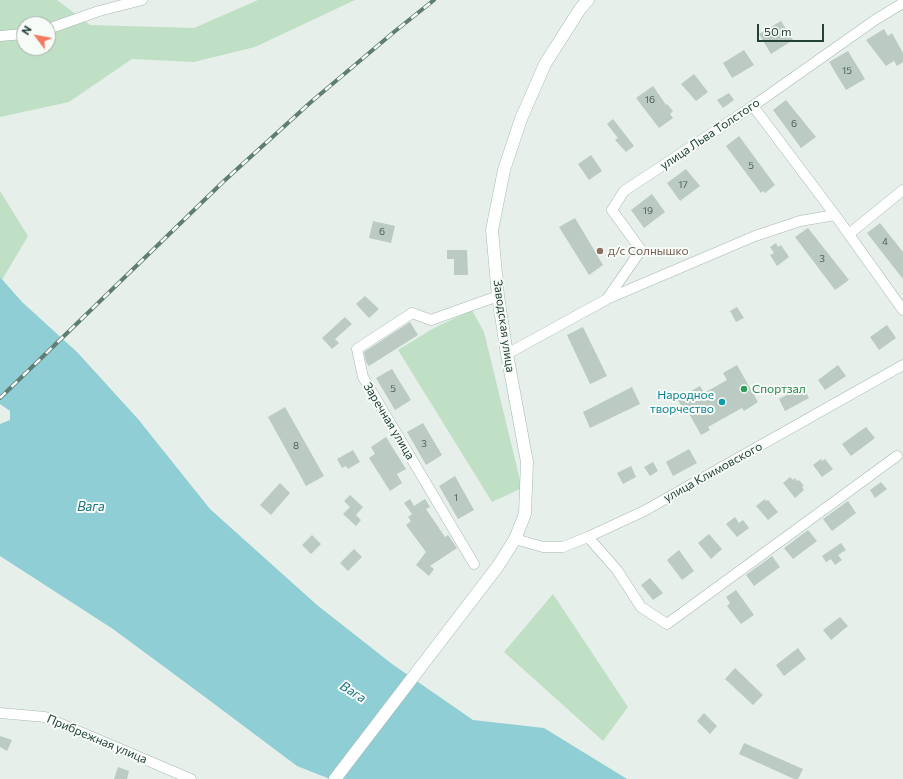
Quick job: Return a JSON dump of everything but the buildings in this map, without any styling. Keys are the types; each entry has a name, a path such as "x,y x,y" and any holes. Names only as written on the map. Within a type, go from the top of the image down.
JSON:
{"main road":[{"name":"Заводская улица","path":"335,779 498,566 515,539 525,514 527,462 498,296 492,230 504,170 521,118 545,64 580,9 588,0"}],"street":[{"path":"56,26 142,0"},
{"name":"улица Льва Толстого","path":"607,299 641,250 612,210 624,191 753,106 875,20 903,3"},
{"path":"0,36 16,35"},
{"path":"753,106 849,234 903,310"},
{"path":"849,234 903,190"},
{"path":"507,354 607,299 755,236 800,221 835,215"},
{"name":"Заречная улица","path":"474,564 363,377 357,349 412,313 431,320 498,296"},
{"name":"улица Климовского","path":"515,539 544,547 563,548 588,538 644,511 903,365"},
{"path":"588,538 617,570 642,607 667,624 897,456"},
{"name":"Прибрежная улица","path":"0,713 45,717 191,779"}],"green space":[{"path":"0,0 57,0 90,25 194,28 258,0 355,0 255,47 194,62 132,59 69,102 0,117"},
{"path":"0,191 28,236 2,280 0,277"},
{"path":"472,310 484,332 522,488 492,502 398,350 434,328"},
{"path":"553,594 628,707 603,741 504,652"}],"water":[{"name":"Вага","path":"0,277 22,302 77,352 138,419 210,509 317,605 392,664 473,720 544,728 627,779 330,779 297,766 113,629 0,556 0,424 10,420 10,411 0,404"}],"railway":[{"path":"0,398 224,181 311,102 434,0"}],"place":[{"name":"д/с Солнышко","path":"600,251"},
{"name":"Спортзал","path":"744,389"},
{"name":"Народное творчество","path":"722,402"}]}
